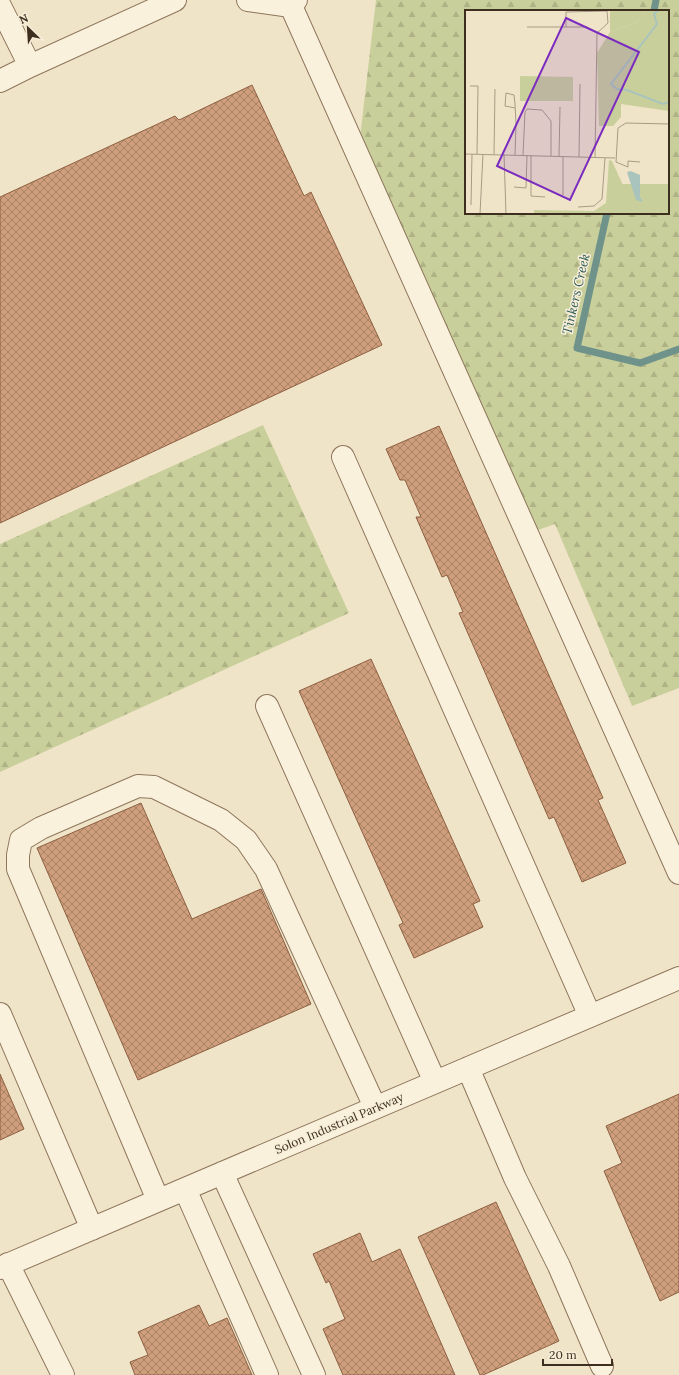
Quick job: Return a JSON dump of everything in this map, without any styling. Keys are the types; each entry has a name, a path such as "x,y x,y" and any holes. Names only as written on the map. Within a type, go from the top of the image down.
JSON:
{"street":[{"path":"0,80 175,0"},
{"path":"248,0 294,3 679,873"},
{"path":"0,6 30,66"},
{"path":"343,457 590,1016"},
{"path":"267,706 436,1082"},
{"path":"158,1200 18,869 18,855 22,840 41,828 138,786 154,786 221,820 246,840 266,869 375,1107"},
{"name":"Solon Industrial Parkway","path":"4,1266 679,978"},
{"path":"0,1014 92,1228"},
{"path":"468,1068 515,1178 559,1266 602,1366"},
{"path":"222,1173 314,1375"},
{"path":"185,1189 267,1375"},
{"path":"4,1266 63,1375"}],"green space":[{"path":"376,0 679,0 679,688 632,706 555,524 527,534 358,155"},
{"path":"263,425 349,613 0,772 0,544"}],"building":[{"path":"252,85 304,196 311,192 382,345 0,523 0,197 175,116 179,120"},
{"path":"439,426 603,798 598,800 626,863 582,882 554,817 549,819 459,613 463,612 447,575 442,577 416,517 421,517 405,480 400,480 386,449"},
{"path":"371,659 480,901 473,904 483,927 414,958 399,925 403,923 299,691"},
{"path":"141,803 192,919 261,889 311,1004 138,1080 37,848"},
{"path":"0,1074 24,1129 0,1140"},
{"path":"679,1094 679,1292 660,1301 604,1171 622,1163 606,1126"},
{"path":"496,1202 559,1341 480,1375 418,1237"},
{"path":"360,1233 372,1262 400,1249 455,1375 343,1375 323,1329 345,1319 329,1281 326,1283 313,1254"},
{"path":"199,1305 209,1326 227,1318 252,1375 135,1375 130,1362 148,1355 138,1332"}],"waterway":[{"name":"Tinkers Creek","path":"654,10 656,0"},
{"name":"Tinkers Creek","path":"607,214 577,348 640,363 679,349"}]}
